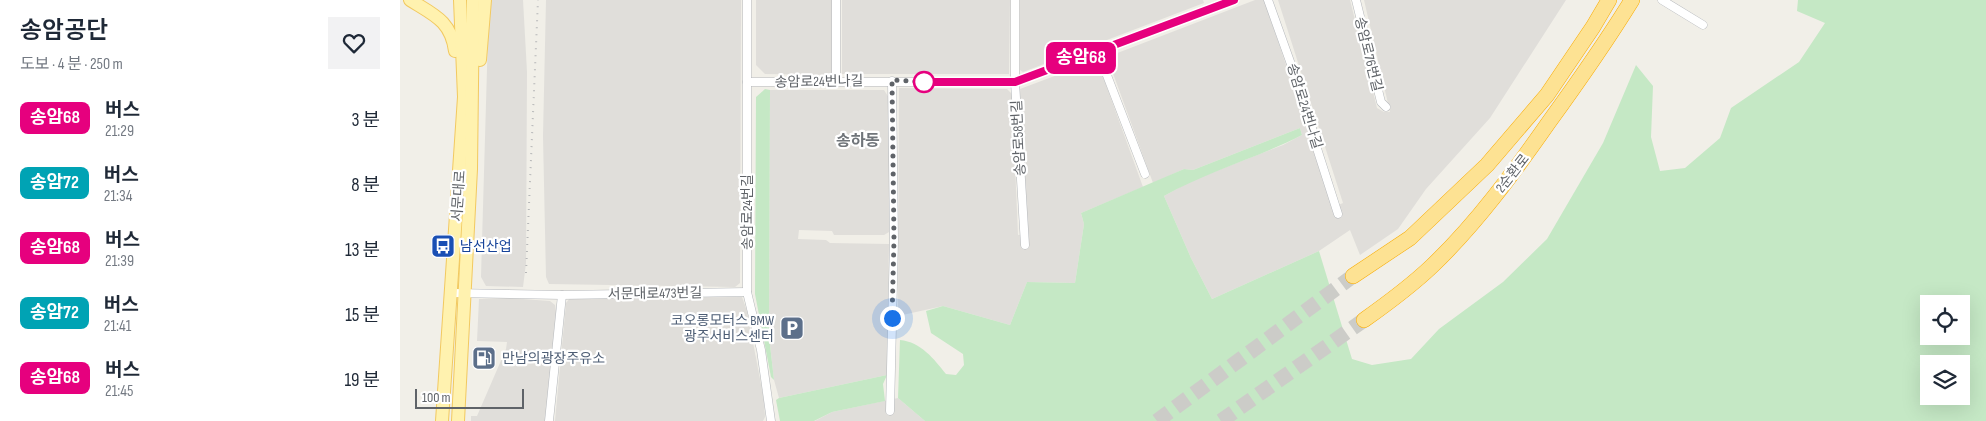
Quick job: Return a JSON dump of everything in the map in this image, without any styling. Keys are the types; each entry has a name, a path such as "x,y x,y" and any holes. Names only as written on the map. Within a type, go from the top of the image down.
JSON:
{"highway":[{"name":"2순환로","path":"1353,276 1410,238 1487,165 1547,95 1609,0"},
{"name":"2순환로","path":"1364,320 1403,291 1433,265 1489,203 1605,43 1632,0"}],"main road":[{"path":"410,0 440,20 453,35 464,97"},
{"name":"서문대로","path":"442,421 464,97 460,0"},
{"name":"서문대로","path":"458,421 471,169 473,0"},
{"path":"471,169 485,0"}],"street":[{"name":"송암로24번길","path":"747,0 747,292 761,350 771,421"},
{"path":"836,0 836,81"},
{"name":"송암로58번길","path":"1015,0 1015,82 1024,245"},
{"path":"1206,0 1210,9"},
{"name":"송암로24번나길","path":"747,82 892,80 1015,82 1234,0"},
{"name":"송암로24번나길","path":"1268,0 1308,110 1338,214"},
{"name":"송암로76번길","path":"1356,0 1381,102 1386,107"},
{"path":"1662,0 1703,25"},
{"path":"1098,52 1145,174"},
{"path":"890,411 894,240 892,80"},
{"name":"서문대로473번길","path":"452,293 562,295 747,292"},
{"path":"549,421 562,295"}],"shaded area":[{"path":"489,0 523,0 527,72 526,263 523,287 486,286 481,277"},
{"path":"546,0 741,0 740,283 735,287 549,284 546,277 543,136"},
{"path":"756,0 832,0 832,75 765,74 756,65"},
{"path":"842,0 1010,0 1009,74 842,74"},
{"path":"1020,0 1203,0 1204,3 1023,72 1020,70"},
{"path":"1255,0 1264,0 1334,207 1343,203 1278,0 1350,0 1377,108 1384,112 1390,112 1364,0 1566,0 1490,118 1426,189 1398,229 1360,255 1350,230 1319,251 1212,299 1191,258 1164,196 1193,180 1283,145 1302,135 1300,128 1193,170 1184,169 1153,183 1107,57"},
{"path":"1097,60 1143,187 1081,213 1084,224 1075,283 1027,282 1010,325 943,306 898,316 899,88 1007,89 1012,94 1018,235 1026,234 1020,89"},
{"path":"770,90 884,90 889,98 889,232 884,235 834,235 832,231 799,230 798,239 826,240 830,243 889,244 887,375 779,398 774,380 769,336"},
{"path":"742,297 747,311 764,400 765,417 763,421 555,421 566,303 570,298"},
{"path":"509,298 550,301 555,305 557,315 546,421 471,421 471,416 477,416 506,349 507,342 477,341 479,299"},
{"path":"898,398 925,421 815,421 832,412"}],"green space":[{"path":"1798,0 1986,0 1986,421 925,421 898,398 900,340 908,341 921,348 932,357 946,374 956,375 964,365 963,354 931,333 926,311 943,306 1010,325 1027,282 1075,283 1084,224 1081,213 1184,169 1193,170 1300,128 1302,135 1198,179 1164,196 1191,258 1212,299 1319,251 1352,359 1372,365 1411,359 1439,329 1503,282 1547,239 1603,143 1636,65 1653,86 1651,137 1660,171 1685,168 1720,138 1731,108 1799,62 1825,23 1797,11"},
{"path":"765,89 770,90 769,336 774,380 771,377 755,294 756,97"},
{"path":"887,375 883,384 885,401 832,412 814,421 780,421 776,400 779,398"}],"tunnel":[{"path":"1157,421 1353,276"},
{"path":"1221,421 1364,320"}],"railway":[{"path":"526,273 538,0"}],"bus line":[{"name":"송암68","path":"922,82 1015,82 1234,0"}],"place":[{"name":"남선산업","path":"443,246"},
{"name":"코오롱모터스 BMW 광주서비스센터","path":"792,328"},
{"name":"만남의광장주유소","path":"484,358"}],"district":[{"name":"송하동","path":"858,140"}],"route":[{"path":"892,318 894,240 892,80 924,82"}]}
